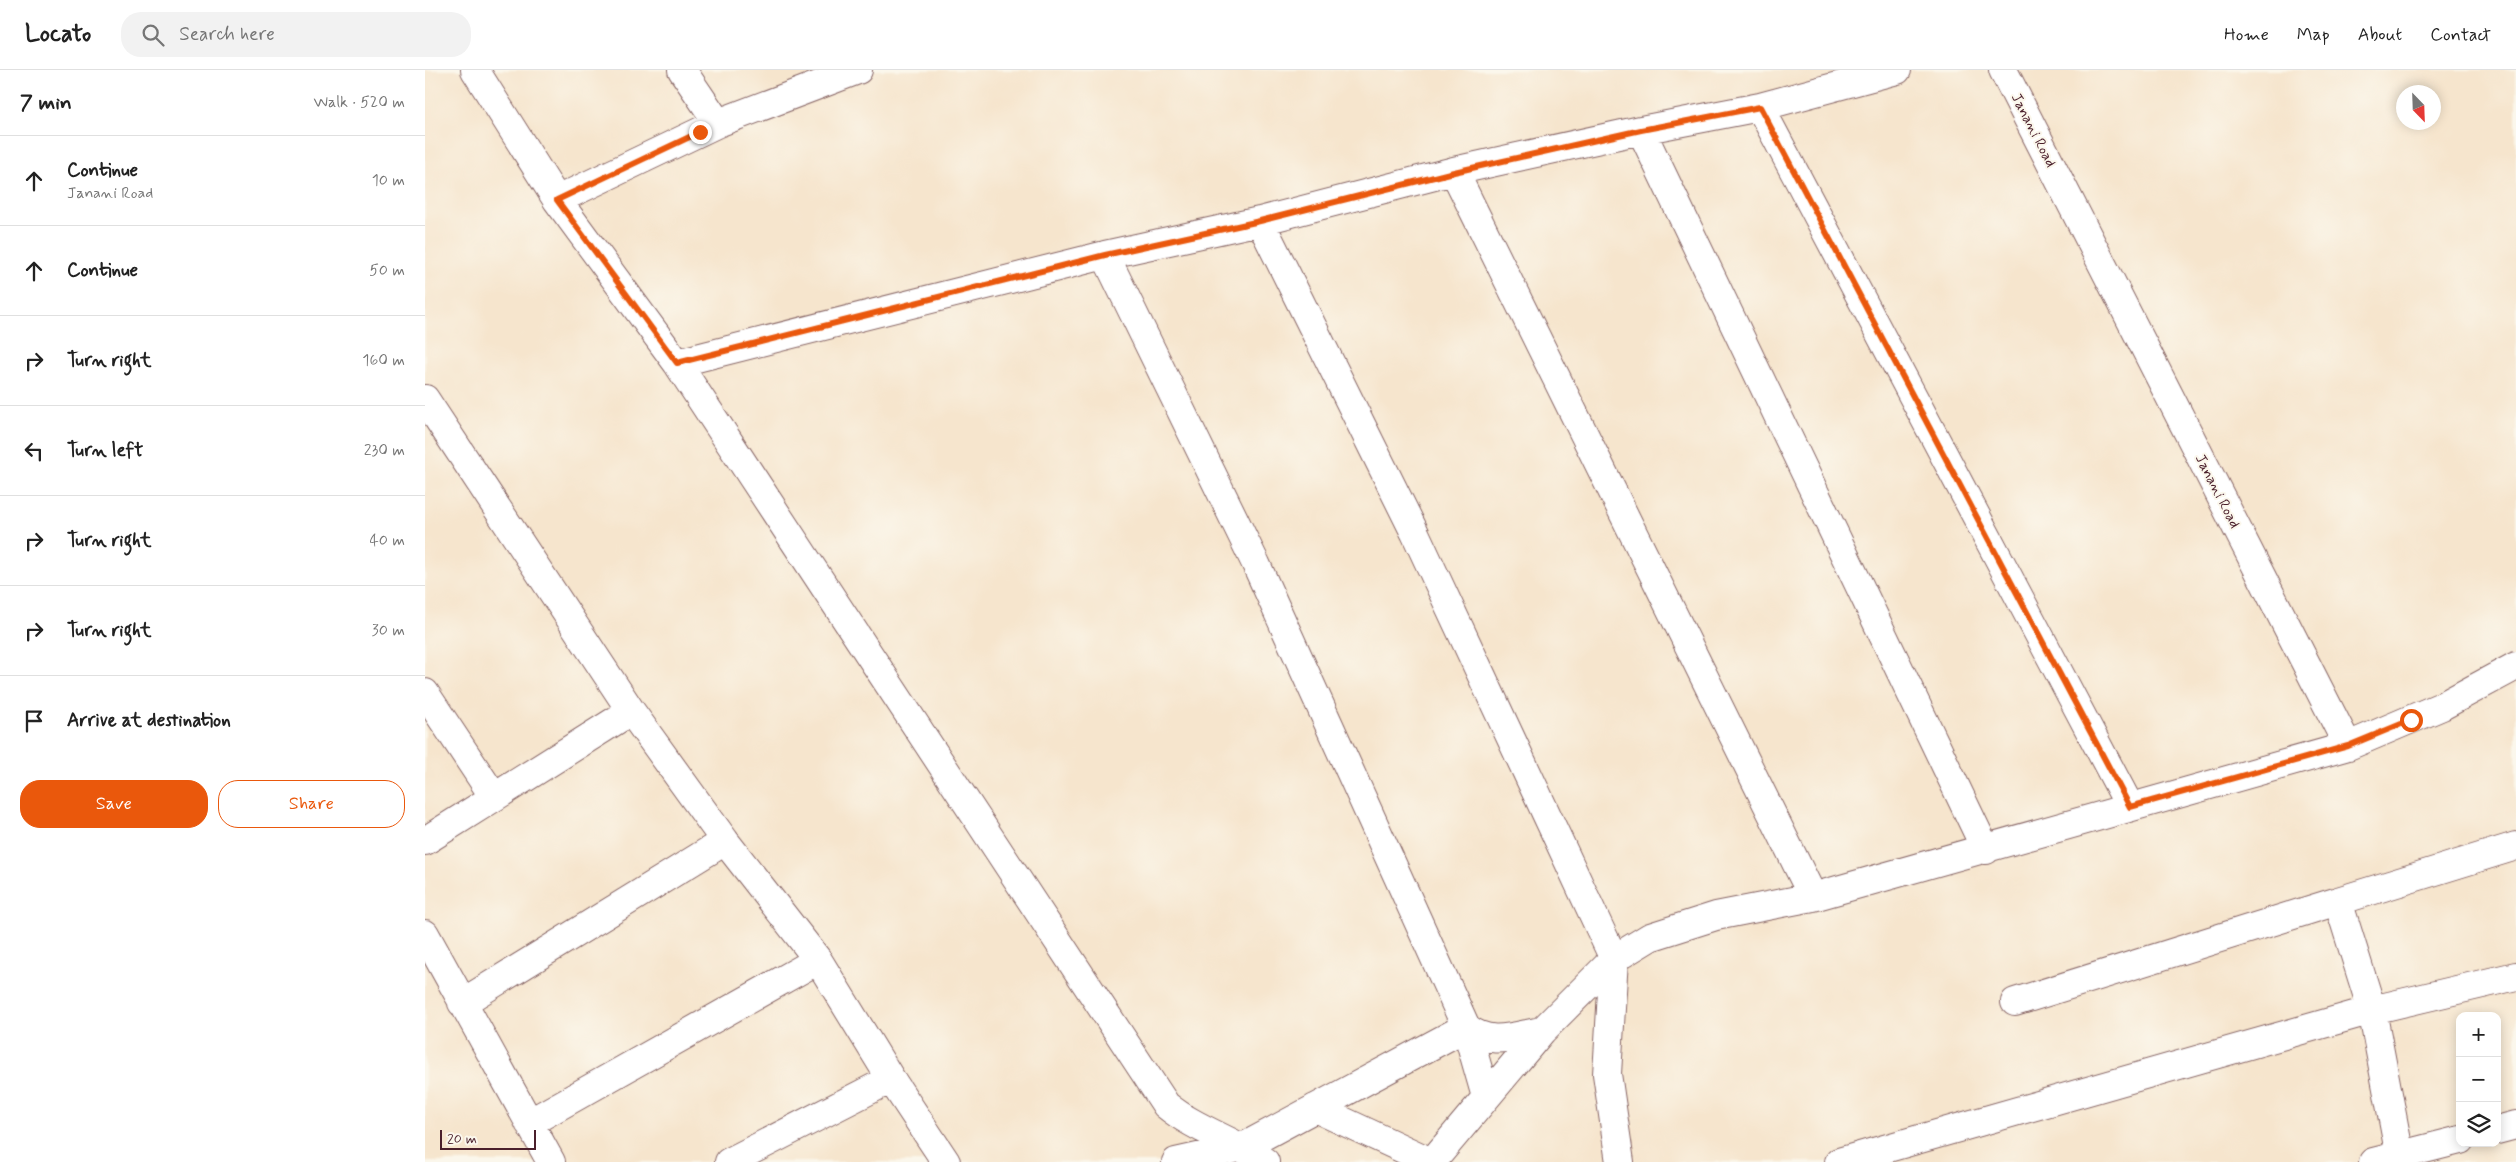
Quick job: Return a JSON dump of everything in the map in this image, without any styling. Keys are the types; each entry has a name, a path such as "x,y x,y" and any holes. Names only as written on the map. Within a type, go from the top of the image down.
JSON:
{"street":[{"path":"475,70 557,200 677,363 1166,1105 1183,1120 1243,1147 1265,1162"},
{"path":"682,70 718,123"},
{"path":"557,200 718,123 858,70"},
{"path":"677,363 1105,255 1260,221 1454,172 1641,130 1760,107 1897,70"},
{"name":"Janani Road","path":"2003,70 2348,746"},
{"path":"1760,107 2130,807"},
{"path":"1641,130 1986,850"},
{"path":"1454,172 1813,897"},
{"path":"1260,221 1415,534 1614,959 1607,1074 1620,1162"},
{"path":"1105,255 1256,564 1466,1027 1487,1097"},
{"path":"425,399 631,711 725,841 818,960 891,1079 946,1162"},
{"path":"1315,1108 1431,1162 1542,1031 1614,959 1650,937 1716,916 1813,897 1986,850 2130,807 2348,746 2442,706 2516,666"},
{"path":"425,693 494,797"},
{"path":"425,842 631,711"},
{"path":"462,1003 725,841"},
{"path":"2015,1002 2516,846"},
{"path":"2338,901 2371,1010 2401,1158"},
{"path":"425,934 551,1162"},
{"path":"529,1122 818,960"},
{"path":"1839,1162 2371,1010 2516,976"},
{"path":"1466,1027 1483,1038 1493,1039 1542,1031"},
{"path":"1177,1162 1243,1147 1466,1027"},
{"path":"729,1162 891,1079"},
{"path":"2501,1129 2516,1125"},
{"path":"2373,1162 2401,1158 2456,1141"}],"route":[{"path":"700,132 557,200 677,363 1105,255 1260,221 1454,172 1641,130 1760,107 2130,807 2348,746 2411,720"}]}
